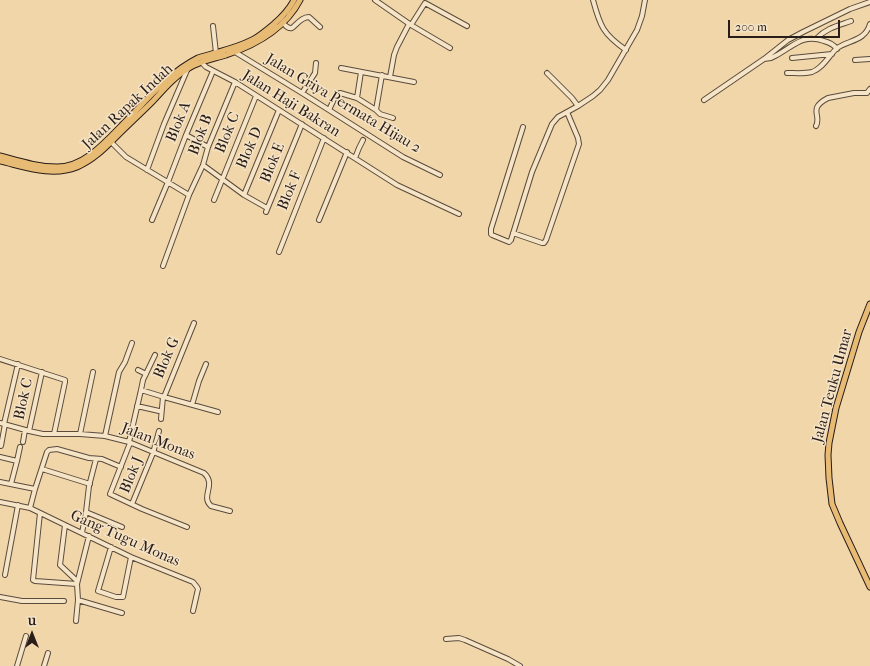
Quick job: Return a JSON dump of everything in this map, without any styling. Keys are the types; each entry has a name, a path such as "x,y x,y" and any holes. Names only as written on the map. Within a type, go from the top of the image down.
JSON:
{"main road":[{"name":"Jalan Rapak Indah","path":"0,161 50,172 68,170 85,163 101,152 167,86 188,68 201,62 235,52 256,43 274,27 294,0"},
{"name":"Jalan Rapak Indah","path":"0,156 37,166 68,166 76,162 93,153 102,145 178,70 192,62 244,44 283,23 291,15 300,0"},
{"name":"Jalan Teuku Umar","path":"870,304 859,332 836,408 828,455 832,504 870,587"}],"street":[{"path":"374,0 410,25 450,48"},
{"path":"593,0 600,24 604,31 611,39 626,50"},
{"path":"523,127 491,232 492,235 509,242 511,240 532,172 550,128 555,120 593,96 604,85 637,30 644,9 645,0"},
{"path":"390,77 396,47 425,2 467,26"},
{"path":"704,100 764,59 788,40 850,9 870,3"},
{"path":"283,23 287,27 292,28 305,17 310,17 320,27"},
{"path":"816,38 830,28 850,21"},
{"path":"787,73 811,72 820,67 837,48 858,39 864,34 870,24"},
{"path":"213,26 216,53"},
{"path":"764,59 771,58 799,40 804,39 816,38 837,48"},
{"name":"Jalan Griya Permata Hijau 2","path":"235,52 302,92 404,157 440,175"},
{"path":"792,58 832,54"},
{"path":"855,60 870,59"},
{"name":"Jalan Haji Bakran","path":"201,62 347,152 397,185 459,214"},
{"path":"302,92 314,73 316,63"},
{"path":"147,170 164,124 188,68"},
{"path":"341,68 414,82"},
{"name":"Blok A","path":"152,220 213,70"},
{"path":"357,98 361,72"},
{"path":"547,73 578,106"},
{"path":"376,110 382,75"},
{"name":"Blok B","path":"163,266 189,195 235,82"},
{"path":"816,126 818,122 816,109 825,100 854,92 867,93 870,89"},
{"path":"329,110 340,93 357,98 380,114 393,118"},
{"name":"Blok C","path":"214,200 256,96"},
{"name":"Blok D","path":"244,195 279,110"},
{"path":"513,233 542,243 546,240 579,144 567,112"},
{"name":"Blok E","path":"244,195 267,210 302,124"},
{"path":"186,135 208,147"},
{"name":"Blok F","path":"279,252 324,138"},
{"path":"355,158 358,148 363,140"},
{"path":"111,142 126,157 189,195"},
{"path":"319,220 347,152"},
{"path":"202,165 244,195"},
{"name":"Blok G","path":"132,504 110,494 130,443 141,390 163,397 194,323"},
{"path":"105,436 119,372 125,362 132,343"},
{"path":"141,390 146,374 155,355"},
{"path":"0,359 64,379 65,382 54,434"},
{"path":"1,446 3,424 18,364"},
{"path":"192,406 199,381 206,364"},
{"path":"138,370 146,374"},
{"name":"Blok C","path":"23,442 42,372"},
{"path":"80,434 93,372"},
{"path":"161,419 163,397 218,412"},
{"path":"137,406 159,411"},
{"name":"Jalan Monas","path":"3,424 43,434 105,436 130,443 204,473 210,482 207,502 211,506 230,511"},
{"name":"Blok J","path":"132,504 154,453 159,430"},
{"path":"11,484 20,447"},
{"path":"30,508 47,452 50,449 57,449 89,458 102,459 121,467"},
{"path":"0,457 17,461"},
{"path":"82,533 90,484 96,459"},
{"path":"42,469 90,484"},
{"path":"0,482 35,489"},
{"name":"Gang Tugu Monas","path":"0,502 30,508 131,557 193,582 198,589 193,611"},
{"path":"132,504 187,528"},
{"path":"5,575 18,505"},
{"path":"86,512 122,527"},
{"path":"40,513 32,579 35,581 77,582"},
{"path":"65,525 60,564 77,582"},
{"path":"76,621 78,600 77,582 88,536"},
{"path":"111,547 98,591 116,598 123,597 131,557"},
{"path":"0,597 22,601 64,601"},
{"path":"78,600 122,613"},
{"path":"17,666 26,636"},
{"path":"446,639 459,638 465,640 520,666"},
{"path":"44,666 48,652"}]}
